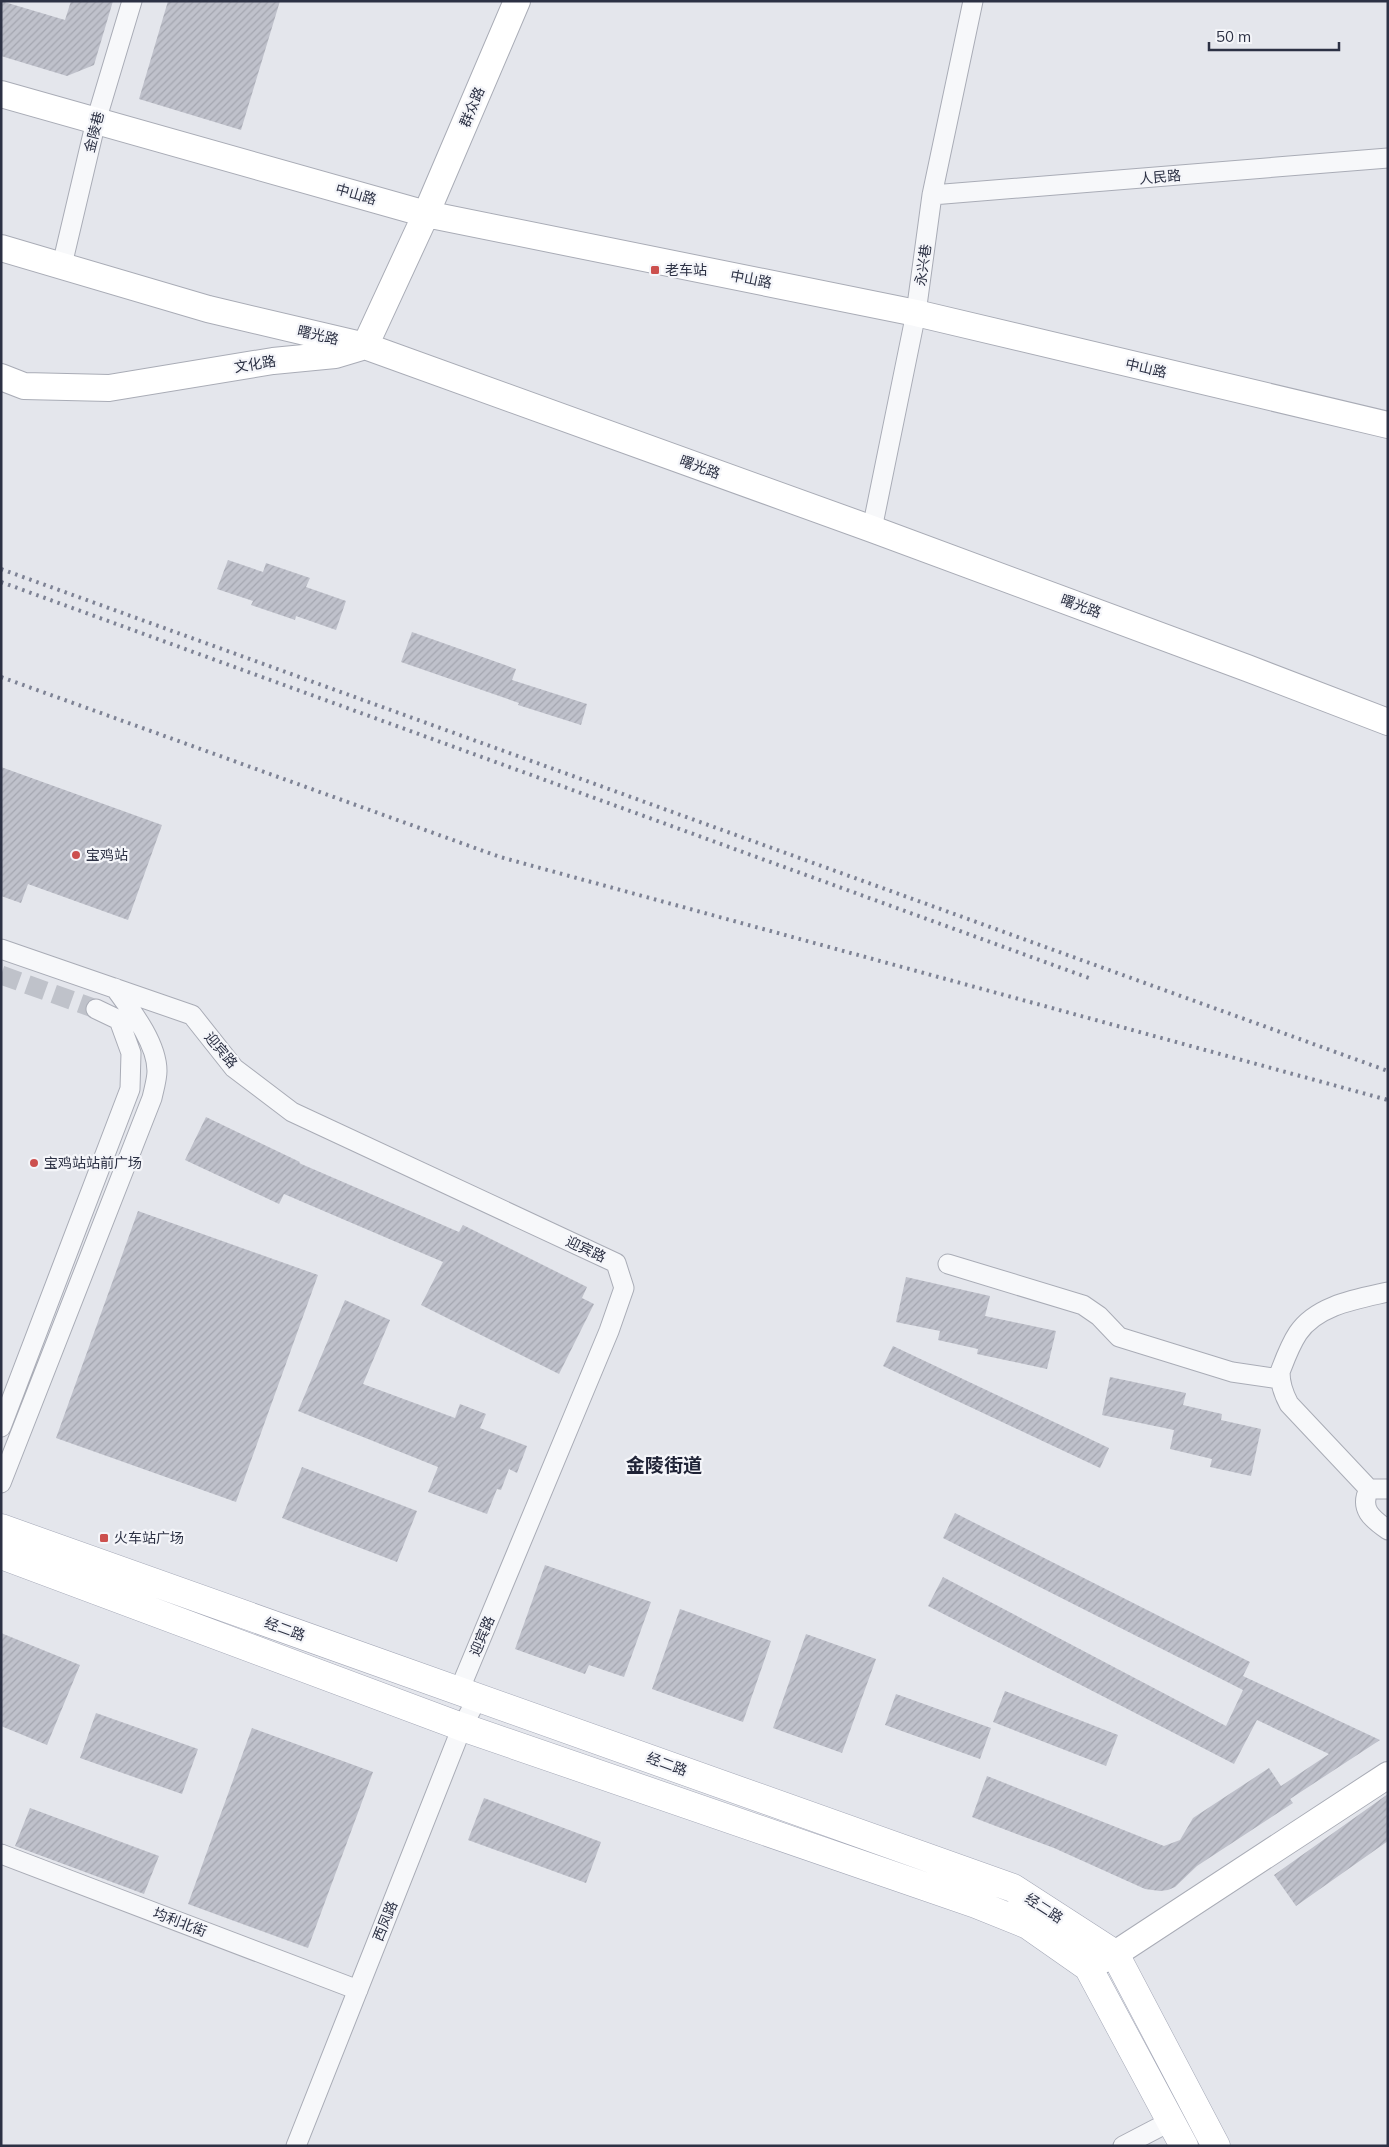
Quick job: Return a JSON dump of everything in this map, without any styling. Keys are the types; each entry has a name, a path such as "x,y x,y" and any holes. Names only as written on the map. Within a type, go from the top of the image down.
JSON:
{"main road":[{"name":"群众路","path":"426,214 517,1"},
{"name":"中山路","path":"1,94 426,214 916,313 1388,425"},
{"path":"364,346 426,214"},
{"name":"曙光路","path":"1,248 208,309 364,346 872,529 1388,722"},
{"name":"文化路","path":"1,377 24,386 109,388 273,361 334,355 364,346"},
{"name":"经二路","path":"1,1528 1013,1888 1114,1954 1216,2146"},
{"name":"经二路","path":"1,1555 462,1727 976,1904 1028,1925 1088,1967 1184,2146"},
{"path":"1088,1967 1114,1954 1388,1775"}],"street":[{"name":"金陵巷","path":"62,265 96,121 132,1"},
{"name":"永兴巷","path":"872,529 916,313 932,195 973,1"},
{"name":"人民路","path":"932,195 1388,158"},
{"path":"1,949 115,988 132,1011 152,1047 157,1071 152,1098 1,1483"},
{"name":"迎宾路","path":"115,988 192,1015 234,1068 292,1112 616,1263 624,1288 468,1694"},
{"path":"1,1427 130,1089 131,1053 119,1020 96,1008"},
{"path":"948,1264 1083,1305 1099,1316 1119,1337 1232,1372 1280,1379"},
{"path":"1388,1292 1336,1306 1317,1314 1306,1323 1292,1345 1280,1372 1284,1395 1289,1404 1369,1489 1388,1489"},
{"path":"1369,1489 1365,1500 1367,1511 1372,1520 1388,1530"},
{"name":"西凤路","path":"296,2146 462,1727 468,1694"},
{"name":"均利北街","path":"1,1854 358,1990"},
{"path":"1123,2146 1171,2121"}],"building":[{"path":"1,1 65,20 71,1 113,1 94,65 67,76 1,56"},
{"path":"168,1 280,1 241,130 139,99"},
{"path":"228,560 263,572 266,563 310,578 306,587 346,601 336,630 296,616 295,620 251,605 253,601 217,589"},
{"path":"412,632 516,669 512,680 587,704 581,725 518,705 519,703 401,662"},
{"name":"宝鸡站","path":"1,767 162,825 128,920 28,884 21,903 1,896"},
{"path":"206,1117 299,1163 459,1232 463,1225 587,1287 582,1298 594,1304 559,1374 421,1305 443,1262 284,1194 279,1204 185,1160"},
{"path":"138,1211 318,1275 236,1502 56,1438"},
{"path":"906,1277 990,1296 985,1316 1056,1331 1047,1369 977,1354 978,1349 938,1340 940,1331 896,1322"},
{"path":"345,1300 390,1320 363,1384 455,1418 460,1404 486,1414 480,1428 527,1446 517,1473 509,1469 501,1490 497,1489 487,1514 428,1492 438,1467 298,1411"},
{"path":"893,1346 1109,1448 1100,1468 883,1366"},
{"path":"1110,1377 1186,1393 1183,1405 1222,1414 1221,1420 1261,1429 1251,1476 1210,1467 1212,1459 1170,1449 1174,1430 1102,1415"},
{"path":"302,1467 417,1511 397,1562 282,1518"},
{"path":"955,1513 1250,1662 1243,1676 1380,1740 1290,1799 1293,1803 1197,1866 1175,1887 1168,1890 1145,1889 1054,1848 972,1817 987,1776 1164,1846 1180,1840 1193,1818 1269,1768 1281,1786 1329,1754 1257,1720 1234,1764 928,1606 943,1577 1226,1726 1243,1690 943,1538"},
{"path":"545,1565 651,1602 624,1677 589,1665 585,1674 515,1649"},
{"path":"680,1609 771,1641 743,1722 652,1689"},
{"path":"1,1633 80,1665 47,1745 1,1726"},
{"path":"806,1634 876,1659 842,1753 773,1728"},
{"path":"1005,1691 1118,1735 1106,1766 993,1722"},
{"path":"896,1694 991,1728 980,1759 885,1725"},
{"path":"96,1713 198,1749 182,1794 80,1758"},
{"path":"252,1728 373,1772 308,1948 188,1904"},
{"path":"1388,1794 1388,1841 1296,1906 1274,1875"},
{"path":"484,1798 601,1842 586,1883 468,1840"},
{"path":"30,1808 159,1856 144,1894 15,1846"}],"tunnel":[{"path":"1,975 96,1009"}],"railway":[{"path":"1,569 1388,1071"},
{"path":"1,582 1089,978"},
{"path":"1,677 500,857 1388,1100"}],"place":[{"name":"老车站","path":"655,270"},
{"name":"宝鸡站","path":"76,855"},
{"name":"宝鸡站站前广场","path":"34,1163"},
{"name":"火车站广场","path":"104,1538"}],"district":[{"name":"金陵街道","path":"664,1465"}]}
